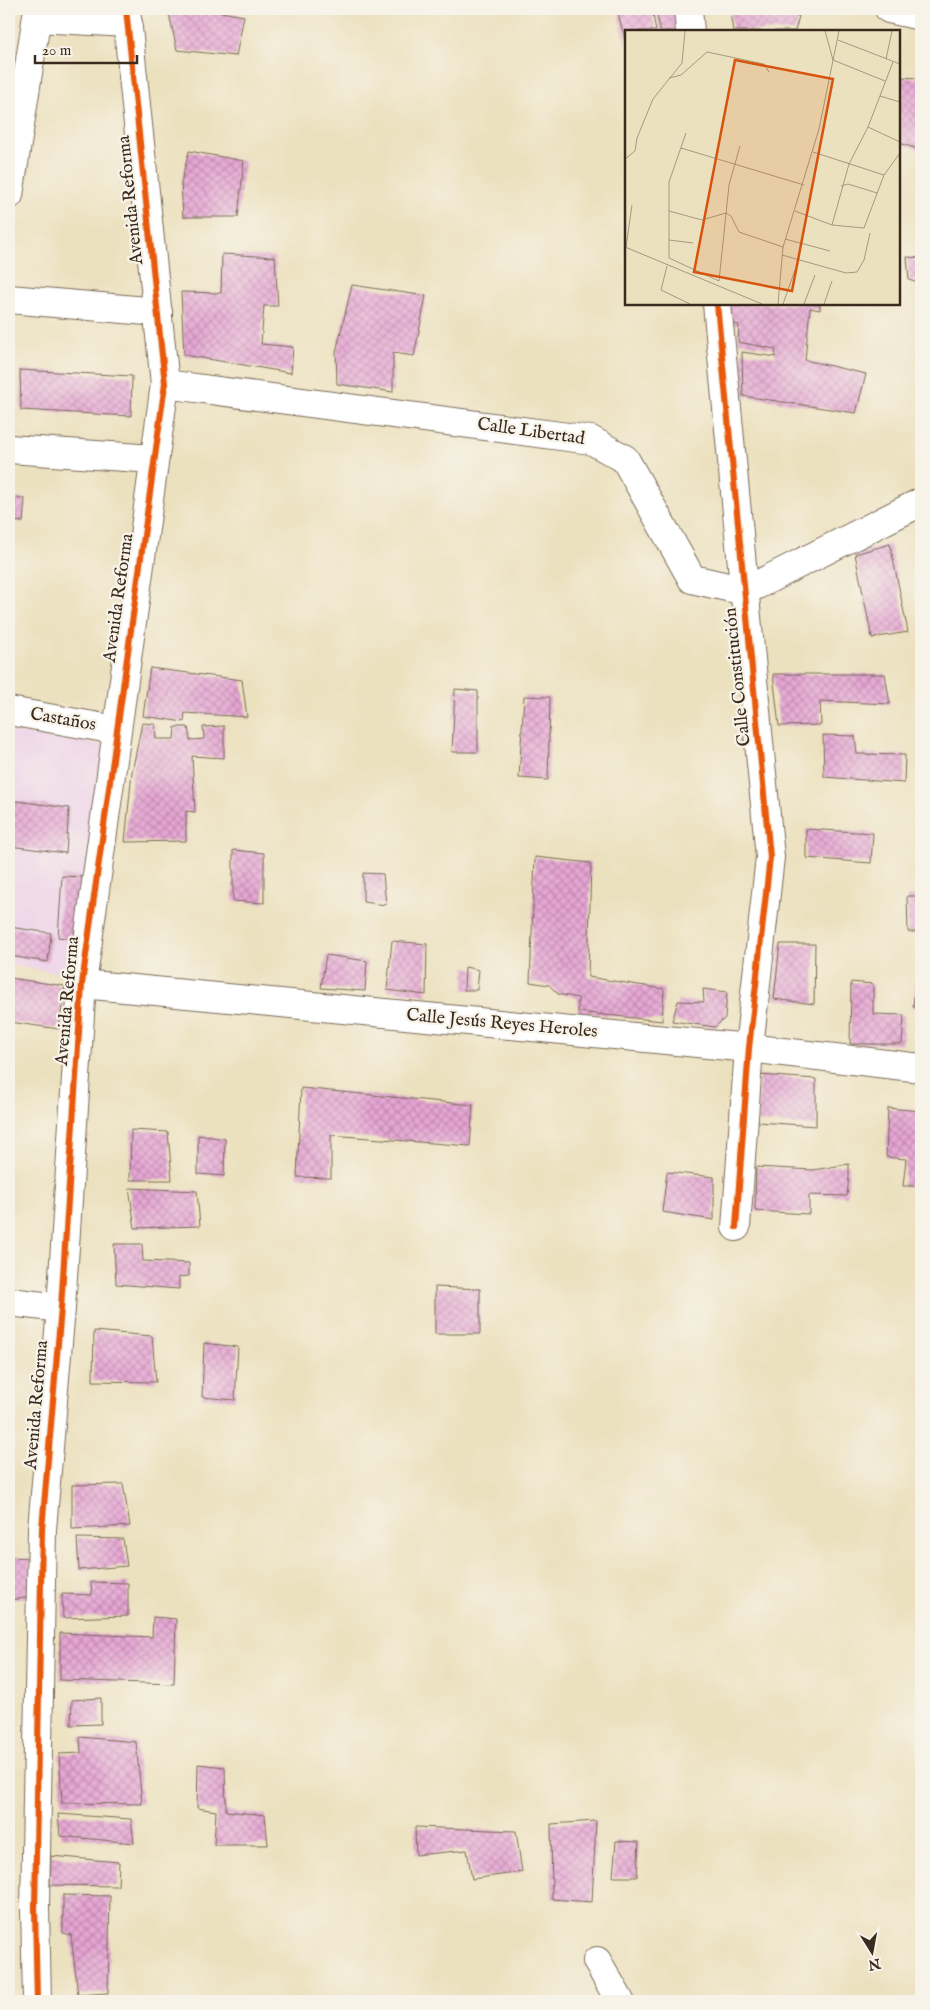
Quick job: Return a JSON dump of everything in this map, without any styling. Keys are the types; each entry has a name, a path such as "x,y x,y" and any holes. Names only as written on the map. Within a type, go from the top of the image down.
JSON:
{"street":[{"path":"688,9 690,30"},
{"path":"9,195 38,13 127,16"},
{"name":"Avenida Reforma","path":"37,2001 35,1908 42,1529 61,1308 82,984 165,384 127,16"},
{"path":"9,299 158,312"},
{"name":"Calle Constitución","path":"717,305 770,857 748,1048 736,1227"},
{"name":"Calle Libertad","path":"165,384 591,440 625,459 692,579 744,592"},
{"path":"9,449 154,459"},
{"path":"744,592 921,502"},
{"name":"Castaños","path":"9,711 116,730"},
{"name":"Calle Jesús Reyes Heroles","path":"82,984 748,1048 921,1068"},
{"path":"9,1302 61,1308"},
{"path":"597,1961 620,2001"}],"shaded area":[{"path":"9,731 113,746 88,977 9,965"}],"building":[{"path":"168,9 204,9 244,16 236,56 177,50"},
{"path":"617,9 652,9 656,30 625,30 625,40"},
{"path":"656,9 678,9 681,30 660,30"},
{"path":"721,9 769,9 799,16 795,30 733,30 730,12"},
{"path":"900,77 921,78 921,150 900,143"},
{"path":"189,151 244,161 238,217 183,217 181,183"},
{"path":"222,254 275,257 278,306 264,306 261,344 293,347 291,373 184,355 181,292 221,293"},
{"path":"907,257 921,258 921,284 909,280"},
{"path":"352,285 426,296 414,356 393,353 393,392 337,384 336,352"},
{"path":"730,305 820,305 820,310 810,308 805,360 866,374 856,413 743,396 742,352 776,357 775,349 738,342 739,325 728,323"},
{"path":"20,370 132,376 131,416 21,410"},
{"path":"9,498 25,499 23,522 9,521"},
{"path":"890,544 908,632 872,638 855,554"},
{"path":"150,668 242,680 247,717 185,713 184,722 143,716"},
{"path":"773,674 885,674 890,704 820,701 821,725 779,726"},
{"path":"455,689 478,691 478,752 452,752"},
{"path":"524,696 550,697 548,780 519,778"},
{"path":"142,723 155,724 156,739 174,739 175,727 188,727 190,740 204,739 203,727 224,726 224,758 192,756 195,812 186,811 186,841 125,842 132,772"},
{"path":"823,735 855,736 857,754 905,755 904,783 824,777"},
{"path":"918,790 921,791 921,823 920,823"},
{"path":"9,800 69,808 66,853 9,846"},
{"path":"806,829 873,833 871,863 806,858"},
{"path":"233,850 264,853 264,903 233,901"},
{"path":"535,857 591,863 588,977 664,989 662,1021 578,1012 578,998 558,994 549,985 530,982"},
{"path":"363,873 383,874 386,905 363,902"},
{"path":"62,876 83,877 79,940 58,937"},
{"path":"907,896 921,896 921,932 908,932"},
{"path":"9,927 51,933 48,962 9,956"},
{"path":"392,941 427,944 426,995 387,990"},
{"path":"921,941 921,1009 913,1007"},
{"path":"780,944 815,944 814,1004 774,999"},
{"path":"326,955 367,961 365,991 321,988"},
{"path":"465,967 479,970 477,990 464,990"},
{"path":"9,978 65,986 59,1029 9,1022"},
{"path":"851,982 873,984 873,1014 904,1015 902,1044 850,1044"},
{"path":"703,989 727,992 725,1018 715,1027 672,1021 678,1001 704,1002"},
{"path":"759,1075 816,1079 816,1126 758,1122"},
{"path":"301,1088 473,1105 470,1146 331,1135 331,1178 297,1177"},
{"path":"888,1108 921,1111 921,1186 903,1186 906,1159 886,1157"},
{"path":"131,1130 168,1132 172,1180 130,1180"},
{"path":"198,1135 225,1139 224,1176 198,1174"},
{"path":"849,1164 847,1196 809,1195 809,1214 755,1211 756,1167 813,1170"},
{"path":"667,1172 714,1177 714,1220 662,1212"},
{"path":"129,1188 197,1191 200,1226 135,1228"},
{"path":"114,1244 142,1244 143,1261 189,1263 189,1276 179,1277 179,1289 116,1284"},
{"path":"435,1287 480,1289 480,1334 435,1334"},
{"path":"94,1331 152,1336 156,1382 93,1381"},
{"path":"204,1343 238,1347 235,1400 202,1397"},
{"path":"123,1484 130,1526 72,1529 72,1485"},
{"path":"77,1538 123,1539 127,1566 79,1570"},
{"path":"9,1557 30,1558 33,1597 9,1600"},
{"path":"91,1582 128,1583 128,1616 63,1618 62,1594 92,1595"},
{"path":"153,1617 176,1619 174,1684 60,1680 60,1633 152,1637"},
{"path":"101,1698 101,1724 71,1725 72,1700"},
{"path":"80,1737 136,1742 142,1804 62,1803 59,1754 81,1753"},
{"path":"198,1764 225,1767 226,1811 265,1815 268,1845 214,1845 216,1811 197,1808"},
{"path":"58,1814 131,1819 134,1843 60,1836"},
{"path":"596,1821 592,1902 552,1899 551,1824"},
{"path":"415,1827 516,1831 522,1872 472,1879 467,1850 416,1855"},
{"path":"616,1841 639,1842 637,1877 613,1877"},
{"path":"51,1856 119,1862 118,1886 50,1885"},
{"path":"63,1895 110,1896 108,1993 78,1995 71,1935 63,1933"}],"cycle path":[{"path":"37,2001 35,1908 42,1529 61,1308 82,984 165,384 126,9"},
{"path":"717,305 770,857 749,1048 736,1227"}]}
